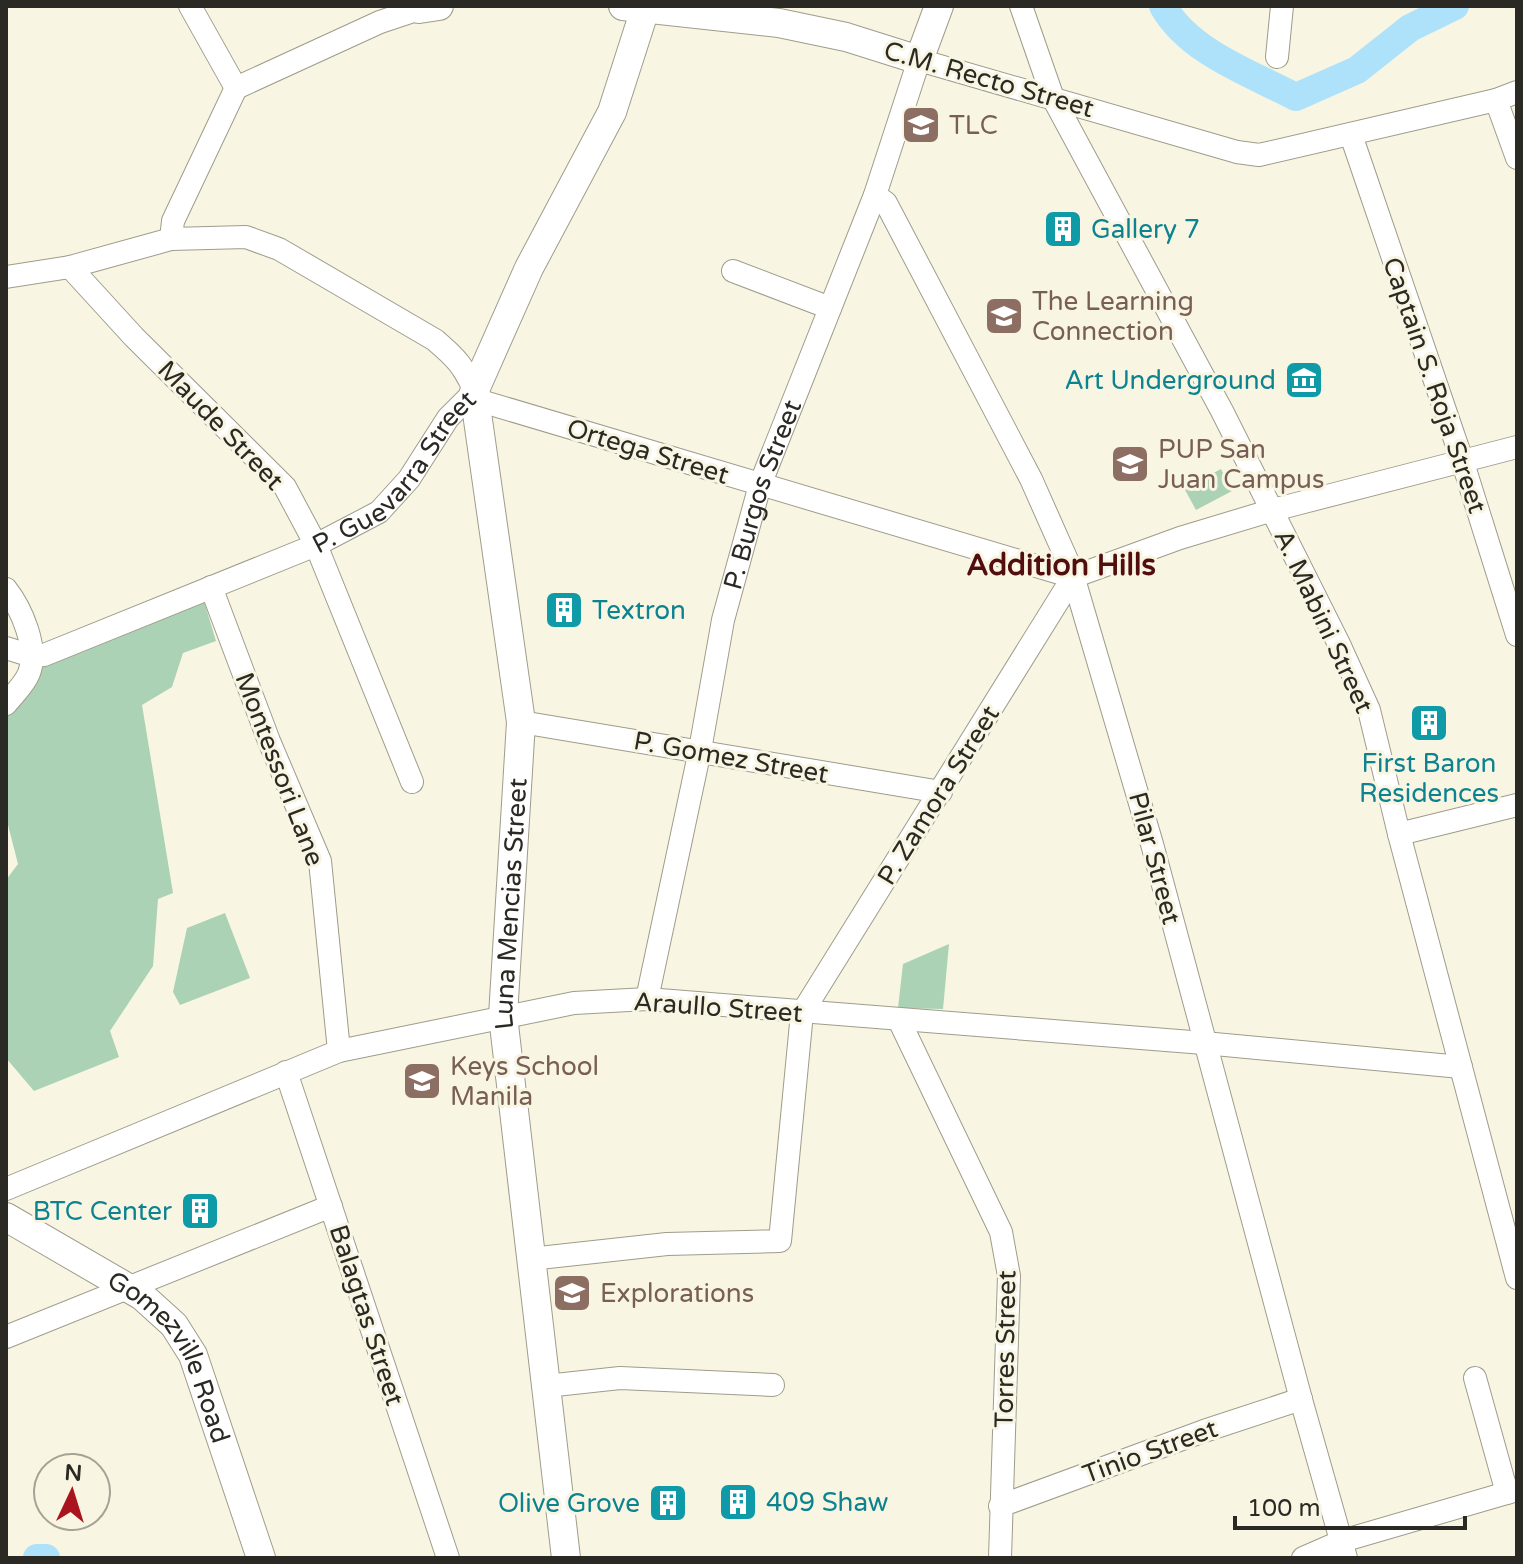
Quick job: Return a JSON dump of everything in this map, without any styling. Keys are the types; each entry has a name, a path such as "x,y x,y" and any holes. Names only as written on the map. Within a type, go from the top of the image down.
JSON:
{"main road":[{"name":"P. Burgos Street","path":"919,60 939,6"},
{"name":"C.M. Recto Street","path":"638,7 779,23 846,37 919,60"},
{"name":"P. Guevarra Street","path":"474,392 522,282 612,112 638,7"},
{"name":"Luna Mencias Street","path":"474,392 521,722 503,1016 530,1259 550,1386 566,1558"},
{"name":"Gomezville Road","path":"6,1217 129,1288 167,1317 186,1341 261,1558"}],"street":[{"path":"190,6 236,88"},
{"name":"A. Mabini Street","path":"1021,6 1053,98 1222,411 1369,710 1461,1067 1510,1222 1517,1278"},
{"path":"1277,57 1282,6"},
{"path":"171,239 173,221 236,88 380,22 425,7"},
{"name":"C.M. Recto Street","path":"919,60 1237,152 1259,155 1506,96"},
{"name":"P. Burgos Street","path":"647,999 700,750 723,620 760,485 875,195 919,60"},
{"path":"1506,96 1517,158"},
{"name":"Captain S. Roja Street","path":"1351,135 1463,463 1517,635"},
{"name":"Pilar Street","path":"875,195 886,203 984,387 1038,492 1073,577 1152,844 1344,1549"},
{"path":"6,277 70,267 171,239 246,237 279,249 435,340 464,369 474,392"},
{"name":"Maude Street","path":"70,267 134,337 285,487 316,545 412,782"},
{"path":"733,271 830,308"},
{"name":"Ortega Street","path":"474,392 484,402 1073,577"},
{"name":"P. Guevarra Street","path":"32,656 71,645 316,545 379,512 409,479 448,418 474,392"},
{"path":"1073,577 1180,538 1273,510 1517,447"},
{"name":"P. Zamora Street","path":"802,1013 1073,577"},
{"name":"Montessori Lane","path":"211,587 269,741 320,861 339,1051"},
{"path":"6,589 20,614 32,656 29,675 6,704"},
{"path":"6,648 32,656"},
{"name":"P. Gomez Street","path":"521,722 941,792"},
{"path":"1399,834 1517,805"},
{"name":"Araullo Street","path":"6,1189 339,1051 574,1003 647,999 1204,1043 1461,1067"},
{"path":"530,1259 667,1244 780,1241 802,1013"},
{"name":"Torres Street","path":"899,1020 1001,1232 1006,1251 1009,1276 1000,1558"},
{"name":"Balagtas Street","path":"286,1072 448,1558"},
{"path":"6,1337 331,1206"},
{"path":"550,1386 620,1378 773,1385"},
{"path":"1303,1558 1344,1549 1512,1492 1475,1378"},
{"name":"Tinio Street","path":"1000,1506 1301,1399"}],"green space":[{"path":"1221,469 1232,491 1196,510 1184,488"},
{"path":"203,598 216,641 183,653 172,687 142,705 173,893 158,899 153,966 110,1031 119,1057 34,1091 6,1058 6,880 18,864 6,817 6,714 32,669"},
{"path":"225,913 250,978 180,1005 173,992 187,928"},
{"path":"949,944 943,1009 898,1008 903,964"}],"waterway":[{"path":"1163,6 1174,22 1204,49 1296,97 1357,70 1410,28 1455,6"},
{"path":"37,1558 46,1558"}],"place":[{"name":"TLC","path":"921,125"},
{"name":"Gallery 7","path":"1063,229"},
{"name":"The Learning Connection","path":"1004,316"},
{"name":"Art Underground","path":"1304,380"},
{"name":"PUP San Juan Campus","path":"1130,464"},
{"name":"Textron","path":"564,610"},
{"name":"First Baron Residences","path":"1429,723"},
{"name":"Keys School Manila","path":"422,1081"},
{"name":"BTC Center","path":"200,1211"},
{"name":"Explorations","path":"572,1293"},
{"name":"409 Shaw","path":"738,1502"},
{"name":"Olive Grove","path":"668,1503"}],"district":[{"name":"Addition Hills","path":"1061,565"}]}
